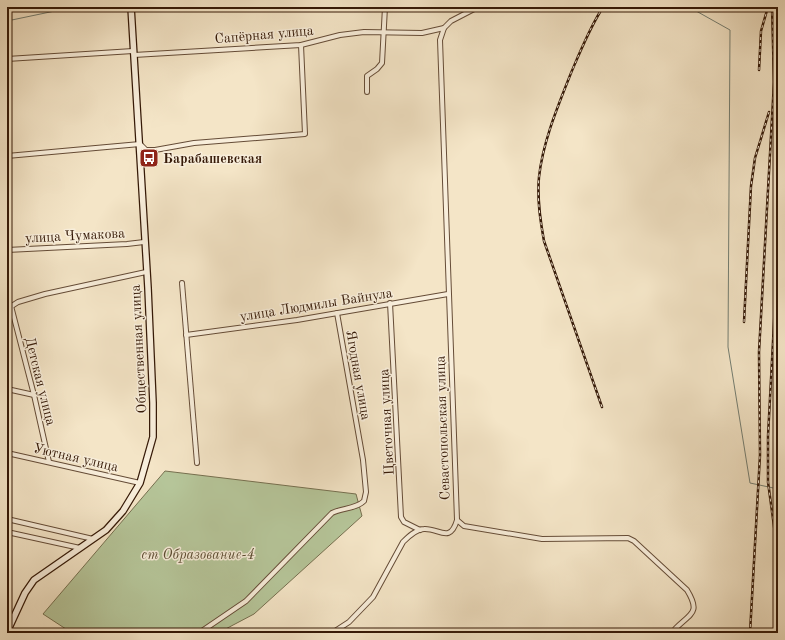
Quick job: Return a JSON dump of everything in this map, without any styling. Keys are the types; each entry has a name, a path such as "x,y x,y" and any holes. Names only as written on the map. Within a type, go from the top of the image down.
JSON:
{"main road":[{"name":"Общественная улица","path":"7,632 25,593 34,580 81,549 113,524 136,494 153,437 140,144 131,7"}],"street":[{"path":"367,92 367,76 377,69 382,63 385,7"},
{"path":"444,28 451,21 478,7"},
{"name":"Сапёрная улица","path":"7,59 301,45 340,35 364,32 422,33 444,28"},
{"name":"Севастопольская улица","path":"444,28 440,40 456,520 464,526 533,538 628,538 634,541 687,590 695,603 692,612 674,633"},
{"path":"7,156 140,144 146,150 155,150 194,142 305,134 301,45"},
{"name":"улица Чумакова","path":"7,250 144,242"},
{"path":"9,308 24,300 45,294 146,272"},
{"path":"182,283 198,463"},
{"name":"улица Людмилы Вайнула","path":"186,334 337,313 448,294"},
{"name":"Цветочная улица","path":"390,303 401,517 404,522 420,530"},
{"name":"Детская улица","path":"9,308 34,395 49,462"},
{"name":"Ягодная улица","path":"199,633 246,601 332,513 364,501 365,481 337,313"},
{"path":"7,389 34,395"},
{"name":"Уютная улица","path":"7,453 140,483"},
{"path":"7,519 94,539"},
{"path":"332,633 349,622 373,597 403,542 420,530 428,529 446,534 454,529 456,520"},
{"path":"7,532 81,549"}],"green space":[{"name":"ст Образование-4","path":"165,471 356,494 362,516 254,614 218,633 72,633 43,614"}],"waterway":[{"path":"7,21 74,7"},
{"path":"689,7 730,30 728,347 750,483 778,489"}],"railway":[{"path":"759,70 761,31 768,7"},
{"path":"750,633 760,455 759,352 774,82 772,7"},
{"path":"600,12 578,57 552,124 541,164 538,193 544,241 602,407"},
{"path":"744,322 751,186 755,158 769,112"},
{"path":"778,247 768,436 768,482 778,556"}],"place":[{"name":"Барабашевская","path":"149,158"}]}
